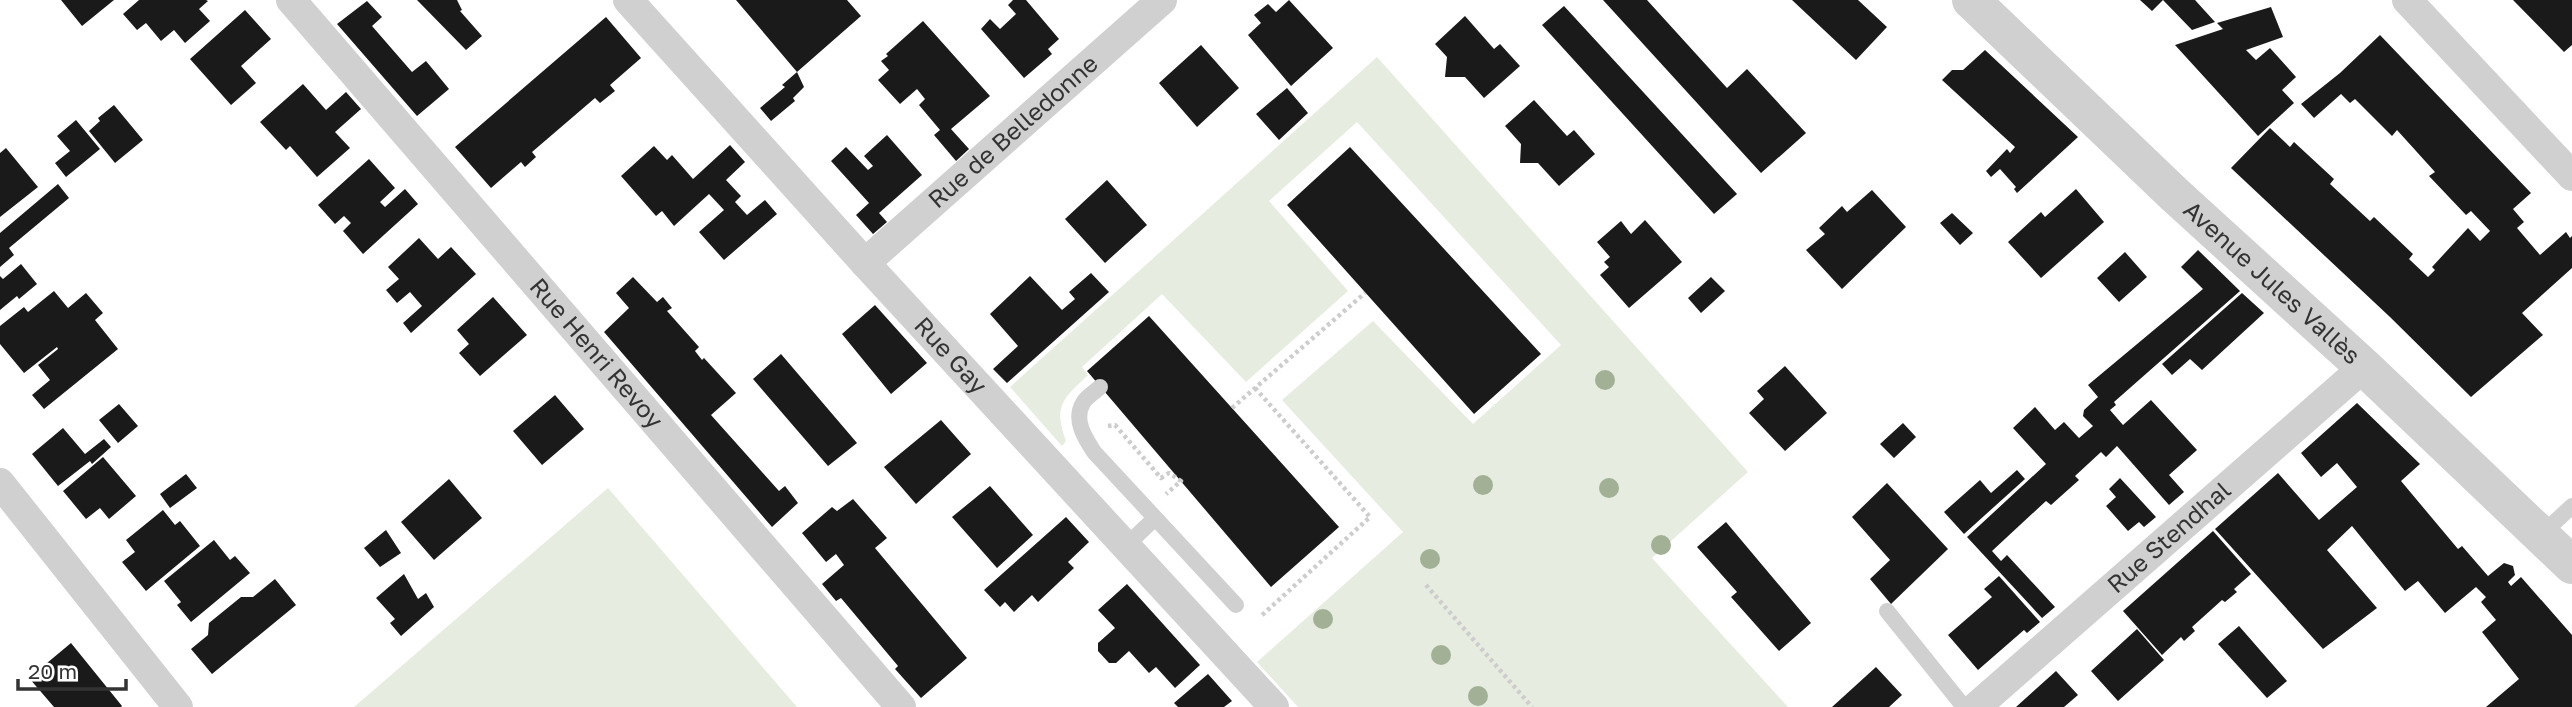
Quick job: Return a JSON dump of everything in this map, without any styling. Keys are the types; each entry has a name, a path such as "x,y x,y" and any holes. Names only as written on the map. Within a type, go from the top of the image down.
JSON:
{"street":[{"name":"Rue Henri Revoy","path":"291,0 901,707"},
{"name":"Rue Gay","path":"628,0 865,263 1274,707"},
{"name":"Rue de Belledonne","path":"865,263 1162,0"},
{"name":"Avenue Jules Vallès","path":"1972,0 2175,195 2364,367 2572,565"},
{"path":"2407,0 2572,176"},
{"name":"Rue Stendhal","path":"1976,707 2364,367"},
{"path":"0,483 178,707"}],"lane":[{"path":"1100,387 1082,404 1079,420 1083,434 1094,453 1236,605"},
{"path":"2541,535 2572,506"},
{"path":"1126,545 1155,518"},
{"path":"1887,611 1964,707"}],"path":[{"path":"1232,408 1365,293"},
{"path":"1236,605 1245,606 1258,618 1370,517 1255,388"},
{"path":"1175,486 1181,481"},
{"path":"1426,585 1532,707"}],"shaded area":[{"path":"1377,57 1748,472 1652,558 1788,707 1298,707 1257,662 1403,532 1282,400 1373,321 1473,424 1561,345 1357,122 1269,201 1348,291 1246,382 1162,294 1082,367 1088,375 1067,397 1061,411 1060,419 1066,441 1062,446 1010,387"},
{"path":"608,488 797,707 354,707"}],"building":[{"path":"61,0 114,0 82,26"},
{"path":"139,0 206,0 208,1 199,9 210,21 185,43 174,30 161,41 146,23 137,30 123,14"},
{"path":"417,0 457,0 462,10 460,11 482,36 466,50"},
{"path":"736,0 847,0 861,16 797,72"},
{"path":"1013,0 1026,0 1059,39 1048,49 1052,54 1024,78 981,29 990,19 1000,29 1016,14 1008,5"},
{"path":"1289,0 1333,48 1291,86 1248,35 1261,23 1254,15 1268,4 1276,12"},
{"path":"1603,0 1647,0 1727,88 1747,69 1806,133 1761,173"},
{"path":"1792,0 1858,0 1887,27 1856,60"},
{"path":"2140,0 2163,0 2152,11"},
{"path":"2163,0 2195,0 2215,22 2192,30"},
{"path":"2513,0 2572,0 2572,45 2564,52"},
{"path":"367,1 382,17 372,26 412,72 426,61 449,89 417,116 337,24"},
{"path":"1564,6 1737,194 1714,214 1542,25"},
{"path":"2271,7 2283,37 2246,50 2256,60 2270,48 2296,77 2282,90 2294,103 2258,136 2175,45 2223,29 2217,23"},
{"path":"245,10 271,39 241,66 256,83 231,105 190,59"},
{"path":"1465,16 1494,49 1500,44 1520,66 1484,98 1465,77 1445,77 1447,57 1435,44"},
{"path":"606,17 641,58 610,85 615,91 600,103 595,98 532,152 536,157 525,167 521,162 491,188 455,147"},
{"path":"923,21 990,96 951,129 969,149 956,161 934,135 940,130 919,105 925,99 917,89 900,104 878,80 889,70 881,61 888,56 886,54"},
{"path":"2380,35 2531,193 2513,209 2524,222 2517,228 2540,255 2566,232 2570,238 2572,236 2572,268 2522,313 2543,335 2471,397 2231,168 2270,128 2290,147 2294,142 2334,179 2330,184 2370,221 2374,217 2413,254 2409,259 2428,277 2435,270 2432,267 2468,228 2480,241 2490,231 2471,211 2466,215 2429,176 2435,172 2397,130 2392,136 2355,99 2350,103 2341,94 2314,118 2301,104 2340,73"},
{"path":"1201,45 1239,88 1197,127 1159,83"},
{"path":"1985,50 2078,137 2017,193 2014,189 2016,187 2000,169 1991,177 1986,171 2007,149 2010,153 2015,147 1942,80 1952,70 1963,70"},
{"path":"797,72 804,87 793,98 795,101 771,121 760,108 785,87 782,85"},
{"path":"303,84 326,110 346,92 361,109 335,132 350,148 317,177 290,146 286,150 260,122"},
{"path":"1287,88 1308,113 1279,140 1256,114"},
{"path":"1534,100 1567,136 1574,130 1595,154 1559,186 1538,163 1520,163 1521,144 1505,126"},
{"path":"114,105 143,140 115,163 89,131 100,121 98,118"},
{"path":"76,120 100,149 66,177 55,163 70,151 57,136"},
{"path":"887,135 922,175 879,213 887,222 873,234 856,215 869,203 831,161 846,147 868,170 873,166 864,156"},
{"path":"730,145 745,162 726,180 741,196 735,202 747,215 765,200 777,214 724,260 699,232 724,210 709,194 674,226 662,211 656,216 621,176 654,146 667,160 672,155 693,179"},
{"path":"1350,147 1541,354 1474,414 1287,205"},
{"path":"6,148 38,187 0,217 0,153"},
{"path":"369,159 395,188 380,202 385,207 405,189 418,204 363,254 343,231 351,223 344,216 335,224 318,205"},
{"path":"1107,180 1147,225 1105,263 1065,219"},
{"path":"58,184 69,198 9,248 14,255 0,267 0,233"},
{"path":"2076,189 2104,222 2041,278 2008,242 2041,212 2045,217"},
{"path":"1872,190 1906,227 1842,289 1806,250 1825,234 1819,228 1842,206 1847,212"},
{"path":"1952,213 1973,233 1960,245 1940,223"},
{"path":"1645,220 1682,262 1629,308 1600,275 1609,267 1604,262 1610,257 1597,242 1621,221 1631,234"},
{"path":"419,238 438,259 451,247 476,274 411,333 403,323 422,306 410,292 397,303 386,290 399,279 388,267"},
{"path":"2198,250 2240,291 2114,402 2116,405 2110,410 2123,425 2151,400 2197,450 2169,475 2184,492 2169,505 2117,446 2106,457 2101,452 2075,476 2079,480 2051,505 2046,501 1992,551 2001,561 2007,555 2055,607 2042,618 1967,537 2046,464 2013,428 2035,407 2055,430 2064,422 2079,438 2093,426 2083,416 2084,410 2098,397 2088,385 2203,289 2181,267"},
{"path":"2125,252 2147,277 2119,302 2097,278"},
{"path":"21,264 37,284 0,310 0,276 3,279"},
{"path":"1091,273 1109,292 1007,383 993,369 1018,346 990,314 1030,276 1062,310 1075,299 1069,292"},
{"path":"633,277 657,302 663,297 672,308 667,311 699,347 695,351 736,393 711,415 779,491 785,486 798,503 772,527 604,332 629,308 616,293"},
{"path":"1711,277 1725,291 1701,313 1688,298"},
{"path":"54,291 68,308 86,293 103,313 95,320 118,349 44,409 32,395 50,380 38,365 58,349 57,347 24,373 0,344 0,326 24,307 28,312"},
{"path":"2242,293 2264,313 2202,370 2190,359 2172,375 2162,364"},
{"path":"493,297 527,335 480,376 459,353 469,344 457,330"},
{"path":"875,305 927,363 891,394 842,334"},
{"path":"1149,316 1339,527 1271,587 1087,371"},
{"path":"781,354 857,443 828,466 753,379"},
{"path":"1785,366 1827,413 1785,451 1749,413 1764,399 1757,391"},
{"path":"555,395 584,429 542,465 513,431"},
{"path":"2357,403 2420,464 2401,481 2458,549 2462,546 2488,576 2504,563 2513,566 2515,575 2508,582 2511,586 2521,577 2572,635 2572,707 2486,707 2519,679 2482,632 2496,620 2481,602 2486,597 2476,587 2445,613 2418,581 2405,591 2352,526 2327,550 2377,608 2323,649 2215,529 2278,473 2319,520 2357,487 2337,463 2321,477 2301,453"},
{"path":"119,404 138,426 118,443 99,420"},
{"path":"941,420 971,454 916,504 884,467"},
{"path":"1903,423 1916,437 1894,458 1880,444"},
{"path":"63,428 85,454 104,439 111,447 92,464 90,461 58,486 32,454"},
{"path":"103,457 136,496 109,519 100,508 86,519 63,491"},
{"path":"2017,470 2025,479 1964,534 1944,512 1980,480 1991,493"},
{"path":"186,474 197,488 170,508 160,494"},
{"path":"2120,478 2156,517 2144,527 2139,522 2128,531 2106,506 2116,497 2109,489"},
{"path":"449,479 482,518 434,560 401,522"},
{"path":"1887,483 1948,549 1891,604 1870,579 1890,560 1852,517"},
{"path":"990,486 1033,535 997,568 952,517"},
{"path":"853,499 887,538 875,548 967,658 921,698 895,669 898,666 841,598 836,601 822,584 844,565 836,554 826,562 802,533 832,507 837,511"},
{"path":"163,510 175,525 180,521 200,546 146,591 122,562 135,552 126,540"},
{"path":"1066,517 1089,542 1068,562 1074,568 1038,602 1032,595 1014,612 1005,602 1000,607 984,590"},
{"path":"1726,522 1811,623 1779,651 1731,597 1737,592 1697,547"},
{"path":"386,530 401,553 380,567 364,548"},
{"path":"2213,531 2251,574 2234,589 2237,592 2225,602 2222,600 2192,627 2195,631 2184,641 2181,637 2162,655 2123,611"},
{"path":"214,540 230,560 235,556 250,573 191,622 177,605 181,602 164,581"},
{"path":"404,574 418,599 426,593 434,607 401,636 390,623 395,619 376,598"},
{"path":"1999,576 2040,622 2027,633 2024,630 1978,670 1948,635 1992,597 1984,589"},
{"path":"275,579 296,605 212,674 191,649 208,635 209,623 241,597 253,597"},
{"path":"1127,584 1200,665 1175,688 1156,667 1149,673 1129,651 1116,663 1109,663 1098,651 1098,643 1115,628 1098,610"},
{"path":"2239,626 2287,681 2267,698 2218,644"},
{"path":"2137,629 2164,660 2118,701 2091,671"},
{"path":"71,643 121,707 54,707 29,678"},
{"path":"1876,667 1902,695 1889,707 1832,707"},
{"path":"2056,671 2078,695 2064,707 2016,707"},
{"path":"1208,674 1232,701 1224,707 1178,707 1174,703"}]}
